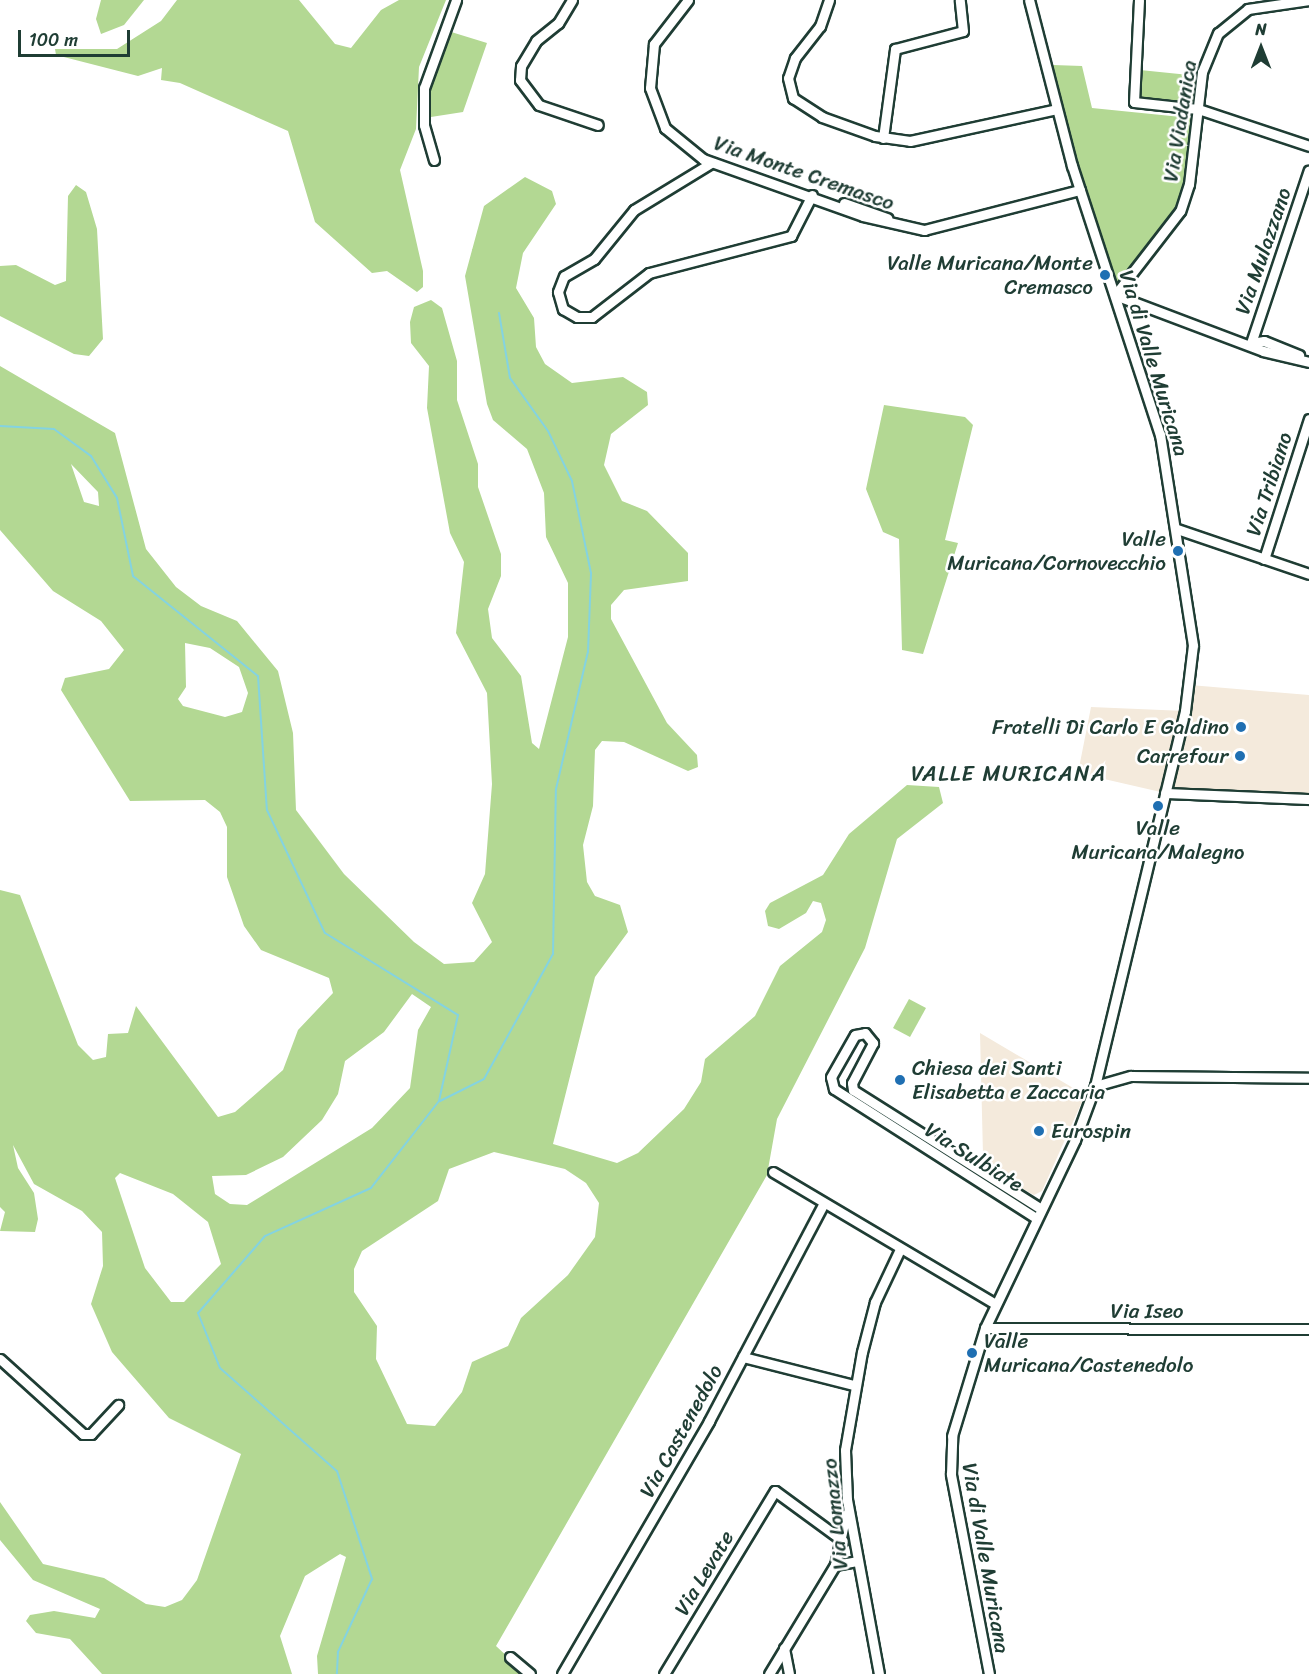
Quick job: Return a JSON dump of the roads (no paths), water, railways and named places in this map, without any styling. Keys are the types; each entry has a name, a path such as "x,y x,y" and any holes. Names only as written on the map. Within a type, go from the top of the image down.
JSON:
{"street":[{"path":"434,160 424,125 424,88 456,0"},
{"path":"572,0 558,23 536,41 521,66 520,80 539,105 598,125"},
{"name":"Via Monte Cremasco","path":"688,0 654,44 651,99 665,128 711,163 812,195 867,208 900,224 940,229 1080,190"},
{"path":"829,0 818,30 790,67 791,93 822,117 883,138 917,140 1057,109"},
{"path":"883,138 892,103 895,50 963,31 960,0"},
{"name":"Via di Valle Muricana","path":"989,1674 950,1454 985,1328 1095,1086 1190,685 1193,645 1178,529 1157,424 1080,190 1029,0"},
{"path":"1139,0 1134,102 1198,109 1309,146"},
{"name":"Via Viadanica","path":"1115,295 1180,211 1205,62 1230,19 1254,7 1309,0"},
{"path":"711,163 634,210 596,257 564,276 558,292 563,309 578,318 592,317 649,273 790,236 812,195"},
{"name":"Via Mulazzano","path":"1251,343 1309,171"},
{"path":"1115,295 1251,343 1264,341 1309,361"},
{"name":"Via Tribiano","path":"1264,559 1309,419"},
{"path":"1178,529 1309,574"},
{"path":"1165,793 1309,800"},
{"name":"Via Sulbiate","path":"865,1032 873,1043 852,1089 1039,1213 834,1089 831,1077 855,1035 865,1032"},
{"path":"1095,1086 1131,1076 1309,1078"},
{"path":"773,1172 995,1304"},
{"name":"Via Castenedolo","path":"562,1674 743,1357 824,1203"},
{"name":"Via Lomazzo","path":"879,1674 847,1500 846,1431 854,1385 875,1302 900,1249"},
{"name":"Via Iseo","path":"985,1328 1309,1329"},
{"path":"743,1357 854,1385"},
{"path":"0,1359 83,1434 93,1432 118,1406"},
{"name":"Via Levate","path":"664,1674 775,1491 843,1540"},
{"path":"769,1674 835,1565 843,1540 847,1500"},
{"path":"835,1565 857,1561"},
{"path":"784,1648 789,1674"},
{"path":"510,1657 530,1674"}],"waterway":[{"path":"440,1101 484,1079 553,954 556,789 588,652 591,573 572,481 548,431 510,378 499,313"},
{"path":"0,426 54,429 91,456 117,498 133,576 258,676 267,810 325,933 458,1015 439,1101 371,1188 265,1236 198,1313 220,1368 337,1471 372,1579 338,1652 337,1674"}],"place":[{"name":"Valle Muricana/Monte Cremasco","path":"1105,275"},
{"name":"Valle Muricana/Cornovecchio","path":"1178,551"},
{"name":"Fratelli Di Carlo E Galdino","path":"1241,727"},
{"name":"Carrefour","path":"1240,756"},
{"name":"Valle Muricana/Malegno","path":"1158,806"},
{"name":"Chiesa dei Santi Elisabetta e Zaccaria","path":"900,1080"},
{"name":"Eurospin","path":"1039,1131"},
{"name":"Valle Muricana/Castenedolo","path":"972,1353"}],"district":[{"name":"VALLE MURICANA","path":"1009,774"}]}
